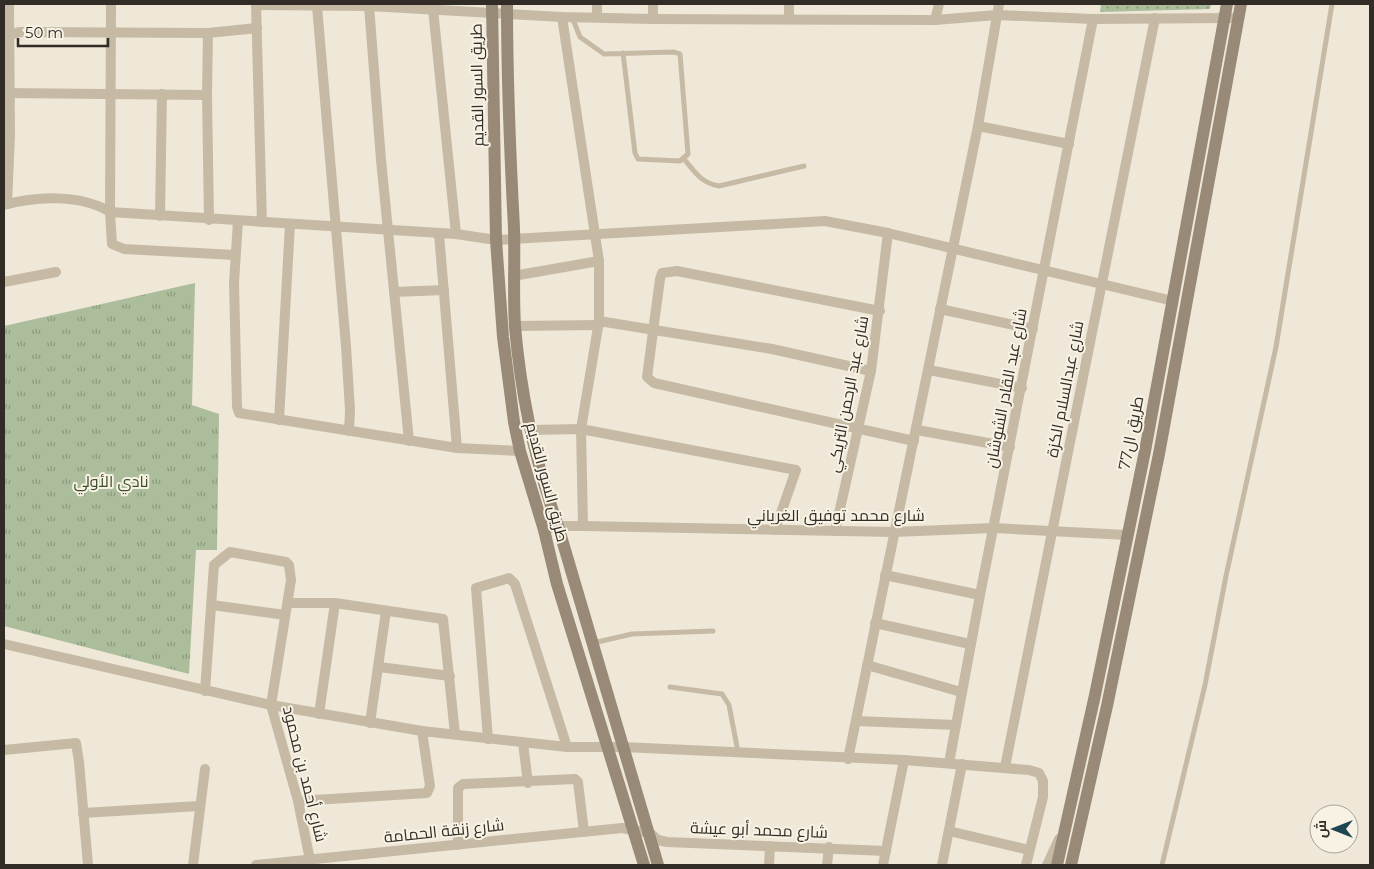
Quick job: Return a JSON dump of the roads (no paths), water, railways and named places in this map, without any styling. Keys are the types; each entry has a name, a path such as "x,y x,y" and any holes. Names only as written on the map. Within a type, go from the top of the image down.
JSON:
{"main road":[{"name":"طريق ال77","path":"1057,865 1095,695 1145,451 1226,4"},
{"name":"طريق ال77","path":"1071,865 1107,706 1158,454 1242,4"},
{"name":"طريق السور القديم","path":"492,8 496,240 503,337 520,451 544,530 557,584 644,865"},
{"name":"طريق السور القديم","path":"507,9 515,326 531,430 541,478 558,526 658,865"},
{"path":"1145,451 1158,454"}],"street":[{"path":"9,4 6,37 7,136 5,204 39,200 70,200 100,206 110,212 238,222 456,234 496,240 825,221 888,233 1173,301"},
{"path":"111,4 111,240 114,246 235,255"},
{"path":"262,222 256,4 433,9 492,8 567,17 653,19 935,20 997,15 1093,19 1239,18"},
{"path":"597,4 597,17"},
{"path":"653,4 653,19"},
{"path":"789,4 789,19"},
{"path":"935,20 938,4"},
{"path":"848,759 893,532 917,430 978,126 999,4"},
{"path":"317,6 346,346 350,431"},
{"path":"369,6 388,231 409,441"},
{"path":"433,9 456,234"},
{"path":"567,17 599,261 599,323 581,429 583,526"},
{"name":"شارع عبدالسلام الكزة","path":"1005,767 1155,18"},
{"name":"شارع عبد القادر الشوشان","path":"949,763 970,644 1022,388 1093,19"},
{"path":"6,37 19,32 208,32 257,28"},
{"path":"208,32 209,220"},
{"path":"6,93 112,93 207,96"},
{"path":"160,216 162,94"},
{"path":"978,126 1069,144"},
{"path":"238,222 234,283 237,407 239,413 245,416 457,448 520,451"},
{"path":"279,420 290,224"},
{"name":"شارع عبد الرحمن التريكي","path":"835,531 871,372 880,311 888,233"},
{"path":"439,234 457,448"},
{"path":"513,276 599,261"},
{"path":"880,311 677,271 666,271 662,273 660,279 647,377 654,383 914,441"},
{"path":"4,282 56,272"},
{"path":"394,292 444,290"},
{"path":"940,309 1033,329"},
{"path":"515,326 599,323 653,328 772,350 871,372"},
{"path":"929,370 1022,388"},
{"path":"531,430 581,429 796,470 775,530"},
{"path":"917,430 1010,447"},
{"name":"شارع محمد توفيق الغرياني","path":"544,530 558,526 893,532 994,528 1127,535"},
{"name":"شارع أحمد بن محمود","path":"212,605 214,565 230,552 286,562 290,571 288,603 271,705 298,801 310,863"},
{"path":"885,575 980,595"},
{"path":"488,738 476,588 509,578 515,584 567,747"},
{"path":"288,603 335,603 443,619 455,734"},
{"path":"319,714 335,603"},
{"path":"204,691 212,605 285,615"},
{"path":"370,723 386,611"},
{"path":"875,623 970,644"},
{"path":"4,644 271,705 422,731 567,747 623,747 738,753 763,749 848,759 904,760 1035,771 1043,781 1043,797 1026,865"},
{"path":"867,665 962,692"},
{"path":"378,667 450,676"},
{"path":"856,721 956,726"},
{"path":"298,801 427,793 430,786 422,731"},
{"path":"4,750 76,743 80,762 88,865"},
{"path":"523,743 528,782"},
{"path":"883,865 904,760"},
{"path":"942,865 962,764"},
{"path":"193,865 205,769"},
{"path":"458,845 459,785 574,779 578,782 584,832"},
{"path":"83,813 199,806"},
{"name":"شارع زنقة الحمامة","path":"256,865 310,863 622,828 634,830"},
{"name":"شارع محمد أبو عيشة","path":"634,830 650,833 658,840 667,842 829,847 886,852"},
{"path":"948,831 1029,850"},
{"path":"1047,865 1063,832"},
{"path":"769,865 770,846"},
{"path":"828,865 829,847"}],"lane":[{"path":"1162,865 1205,684 1226,576 1276,348 1332,4"},
{"path":"567,17 580,37 591,47 604,54 623,53 674,52 680,54 688,154 680,161 638,158 635,153 623,53"},
{"path":"684,158 701,180 719,186 804,166"},
{"path":"593,644 632,634 712,631"},
{"path":"670,686 722,694 729,706 738,753"}],"park label":[{"name":"نادي الأولي","path":"111,481"}]}
